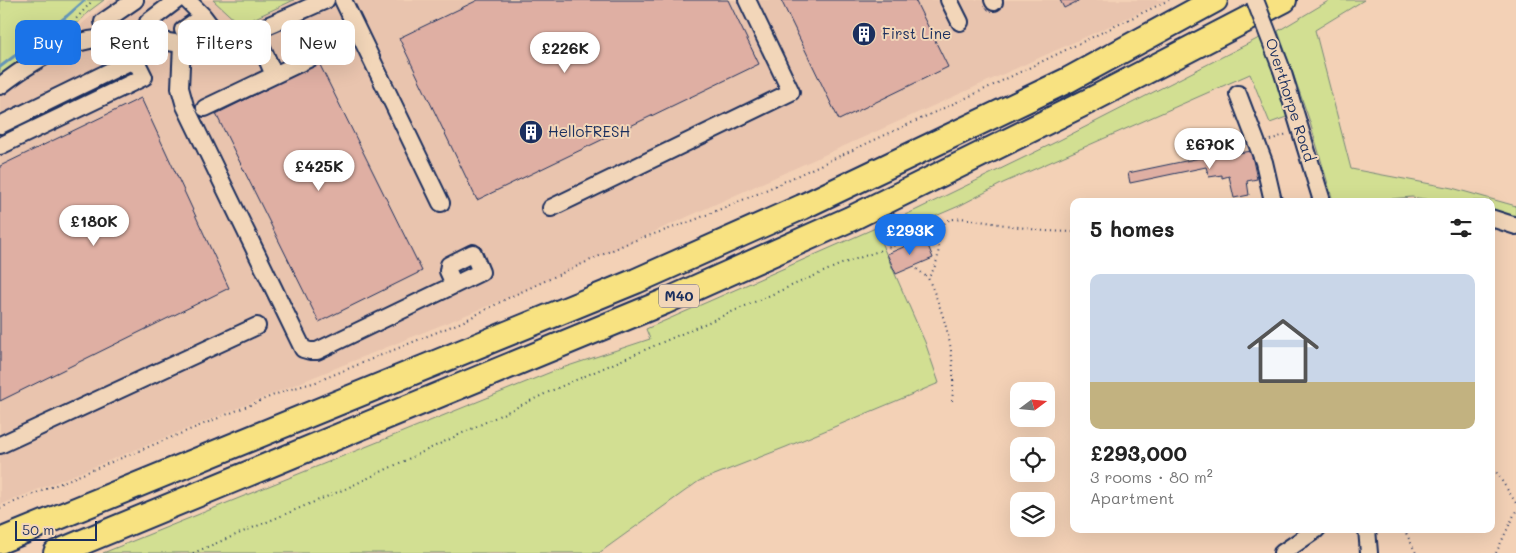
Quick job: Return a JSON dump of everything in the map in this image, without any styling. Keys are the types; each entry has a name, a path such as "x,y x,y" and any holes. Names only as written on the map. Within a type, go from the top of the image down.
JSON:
{"highway":[{"name":"M40","path":"0,541 645,277 802,207 1068,80 1215,0"},
{"name":"M40","path":"56,553 664,302 850,219 1093,99 1284,0"}],"street":[{"path":"107,20 135,0"},
{"path":"151,20 177,0"},
{"path":"187,0 206,20"},
{"path":"271,24 326,0"},
{"path":"343,0 441,202"},
{"path":"551,208 791,92 747,0"},
{"path":"949,0 960,22"},
{"name":"Overthorpe Road","path":"1255,0 1282,70 1321,198"},
{"path":"199,20 203,16"},
{"path":"81,42 105,38 178,37"},
{"path":"0,124 129,62 138,65 144,77 0,146"},
{"path":"0,86 28,65"},
{"path":"181,65 180,88 185,106 303,349 317,351 454,284"},
{"path":"270,65 274,75"},
{"path":"205,108 295,65"},
{"path":"1238,94 1264,162 1272,198"},
{"path":"1495,219 1516,226"},
{"path":"0,445 257,326"},
{"path":"1282,553 1311,533"},
{"path":"1367,533 1369,553"}],"path":[{"path":"75,20 93,0"},
{"path":"0,508 284,391 316,382 464,321 510,297 630,242 688,224 981,91 1169,0"},
{"path":"1269,141 1301,129"},
{"path":"194,553 345,489 553,390 830,269 941,229 949,220 961,218 1044,231 1070,232"},
{"path":"928,278 938,259 941,229"},
{"path":"917,269 928,278 947,326 951,350 952,401"},
{"path":"1495,470 1516,503"},
{"path":"1496,553 1516,512"},
{"path":"1406,533 1416,553"}],"shaded area":[{"path":"110,0 1167,0 510,297 0,505 0,94 34,65 81,65 81,25"}],"green space":[{"path":"0,0 104,0 81,20 15,20 15,65 18,65 0,78"},
{"path":"213,0 294,0 251,20 235,20"},
{"path":"1330,0 1364,0 1315,30 1351,169 1452,188 1488,198 1332,198 1309,119 1278,31"},
{"path":"1261,37 1289,116 1270,123 1250,74 1003,183 959,206 880,240 925,342 939,383 699,481 599,553 103,553 556,370 650,339 646,329 914,211 1058,141"},
{"path":"1495,200 1516,206 1516,219 1495,214"}],"building":[{"name":"HelloFRESH","path":"478,0 728,0 759,64 477,200 399,38"},
{"name":"First Line","path":"781,0 915,0 948,67 839,120"},
{"path":"1060,0 1080,0 1064,8"},
{"path":"315,65 320,65 422,271 319,322 216,114"},
{"path":"141,98 229,288 0,401 0,166"},
{"path":"1238,150 1238,153 1251,151 1257,179 1247,181 1249,195 1234,198 1229,176 1222,178 1222,175 1209,177 1206,167 1130,183 1128,173"},
{"path":"925,238 933,258 896,274 887,254"}],"waterway":[{"path":"0,67 85,0"}],"place":[{"name":"First Line","path":"864,34"},
{"name":"HelloFRESH","path":"531,132"}]}
